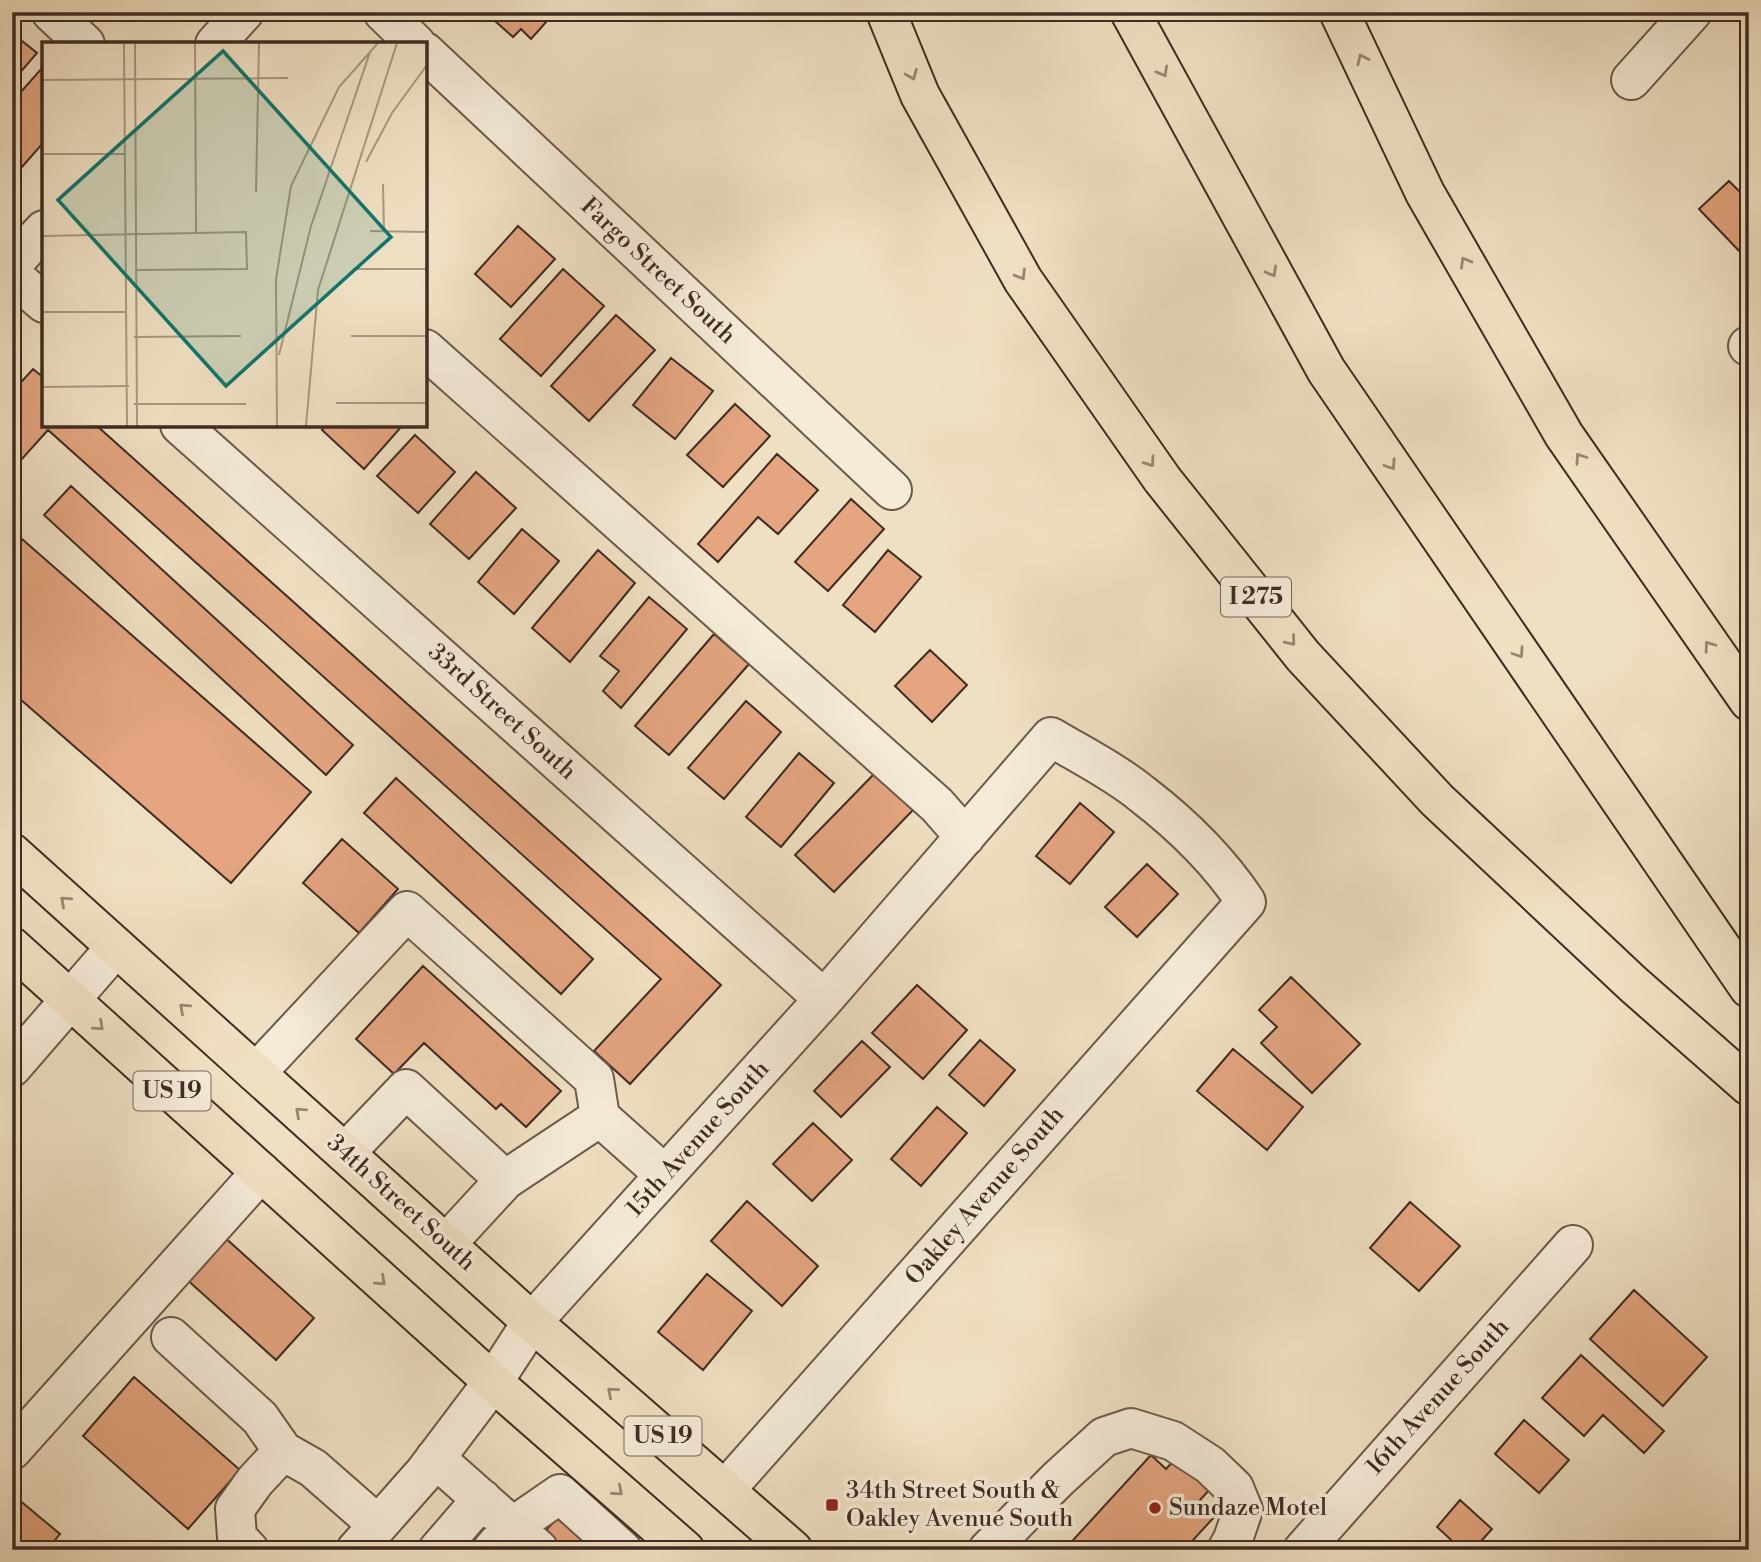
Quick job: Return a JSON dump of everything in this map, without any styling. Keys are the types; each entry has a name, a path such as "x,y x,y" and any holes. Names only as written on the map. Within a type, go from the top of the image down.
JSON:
{"highway":[{"name":"I 275","path":"886,12 920,95 1023,280 1162,479 1303,656 1437,800 1633,984 1749,1086"},
{"path":"1130,12 1326,370 1749,988"},
{"path":"1339,12 1425,193 1564,435 1749,701"},
{"name":"34th Street South","path":"12,853 532,1322 793,1550"},
{"name":"US 19","path":"12,947 587,1464 645,1537 685,1550"}],"street":[{"path":"51,12 83,42"},
{"path":"217,42 244,12"},
{"path":"383,12 414,42"},
{"path":"1631,80 1692,12"},
{"name":"Fargo Street South","path":"427,54 892,490"},
{"path":"12,264 42,232"},
{"path":"12,275 42,301"},
{"path":"427,351 937,805 965,837"},
{"name":"33rd Street South","path":"182,427 824,999"},
{"name":"15th Avenue South","path":"375,1528 435,1458 493,1381 532,1322 824,999 1051,737 1141,793 1199,844 1233,882 1246,902"},
{"name":"Oakley Avenue South","path":"725,1490 1246,902"},
{"path":"256,1073 407,911 594,1079 600,1117 665,1175"},
{"path":"12,1067 116,947"},
{"path":"345,1153 406,1089 505,1180"},
{"path":"446,1244 505,1180 600,1117"},
{"path":"12,1450 261,1172"},
{"name":"16th Avenue South","path":"1303,1550 1573,1245"},
{"path":"171,1337 260,1418 284,1451 313,1468 375,1528 436,1550 482,1499"},
{"path":"988,1550 1104,1437 1130,1428 1173,1441 1210,1465 1234,1488 1243,1510 1234,1539 1227,1550"},
{"path":"249,1550 237,1537 235,1509 255,1481 284,1451"},
{"path":"435,1458 482,1499 514,1542 587,1464"},
{"path":"560,1494 622,1550"}],"building":[{"path":"485,12 555,12 531,39 521,29 513,37"},
{"path":"12,33 37,53 12,82"},
{"path":"42,68 42,144 21,168 12,160 12,102"},
{"path":"1729,181 1749,201 1749,247 1742,254 1699,209"},
{"path":"518,226 555,259 511,307 475,274"},
{"path":"563,269 604,306 541,376 500,339"},
{"path":"616,315 655,350 589,421 551,386"},
{"path":"671,358 713,391 675,439 633,405"},
{"path":"33,369 42,376 42,427 98,427 721,985 630,1084 594,1051 661,979 48,430 12,470 12,392"},
{"path":"735,404 770,436 723,487 687,455"},
{"path":"324,427 401,427 364,469 322,430"},
{"path":"415,435 455,472 418,513 377,476"},
{"path":"777,454 818,490 778,534 758,517 718,562 698,544"},
{"path":"476,472 516,508 469,559 430,524"},
{"path":"71,486 353,745 326,775 44,515"},
{"path":"851,499 884,529 828,591 795,562"},
{"path":"522,529 559,561 514,614 478,582"},
{"path":"22,539 311,792 231,883 12,692 12,549"},
{"path":"598,550 635,583 570,662 532,628"},
{"path":"888,550 921,577 875,632 843,605"},
{"path":"649,597 687,629 621,708 603,691 619,671 600,656"},
{"path":"714,634 749,664 669,755 635,726"},
{"path":"930,650 967,685 932,722 895,686"},
{"path":"746,701 781,732 724,799 688,768"},
{"path":"799,753 834,783 781,847 746,817"},
{"path":"875,773 913,810 834,892 795,855"},
{"path":"396,778 593,959 561,994 364,813"},
{"path":"1080,803 1114,832 1070,884 1036,856"},
{"path":"342,839 398,889 359,933 303,883"},
{"path":"1147,864 1178,894 1137,937 1105,907"},
{"path":"423,966 561,1091 526,1127 501,1104 496,1109 424,1043 394,1074 356,1039"},
{"path":"1291,977 1360,1044 1312,1093 1261,1043 1277,1027 1259,1010"},
{"path":"917,985 967,1030 923,1079 872,1033"},
{"path":"980,1040 1015,1070 984,1106 949,1075"},
{"path":"862,1041 890,1067 841,1117 814,1091"},
{"path":"1233,1049 1303,1107 1267,1150 1197,1091"},
{"path":"937,1107 967,1133 921,1186 891,1159"},
{"path":"813,1123 852,1160 812,1201 773,1164"},
{"path":"747,1201 818,1266 782,1306 711,1241"},
{"path":"1410,1202 1460,1246 1419,1291 1370,1248"},
{"path":"222,1235 314,1318 276,1360 184,1277"},
{"path":"707,1274 752,1311 703,1370 658,1332"},
{"path":"1634,1290 1707,1357 1663,1406 1590,1339"},
{"path":"1581,1355 1664,1431 1644,1453 1603,1415 1584,1436 1542,1398"},
{"path":"134,1377 240,1470 188,1529 83,1436"},
{"path":"1524,1420 1569,1460 1539,1493 1495,1454"},
{"name":"Sundaze Motel","path":"1151,1455 1166,1469 1177,1457 1211,1488 1200,1500 1216,1515 1184,1550 1064,1550"},
{"path":"12,1494 60,1534 47,1550 12,1550"},
{"path":"1460,1500 1492,1529 1473,1550 1462,1550 1437,1527"},
{"path":"567,1507 593,1550 552,1550 539,1538"},
{"path":"1417,1543 1425,1550 1411,1550"}],"place":[{"name":"34th Street South & Oakley Avenue South","path":"832,1505"},
{"name":"Sundaze Motel","path":"1155,1508"}]}
